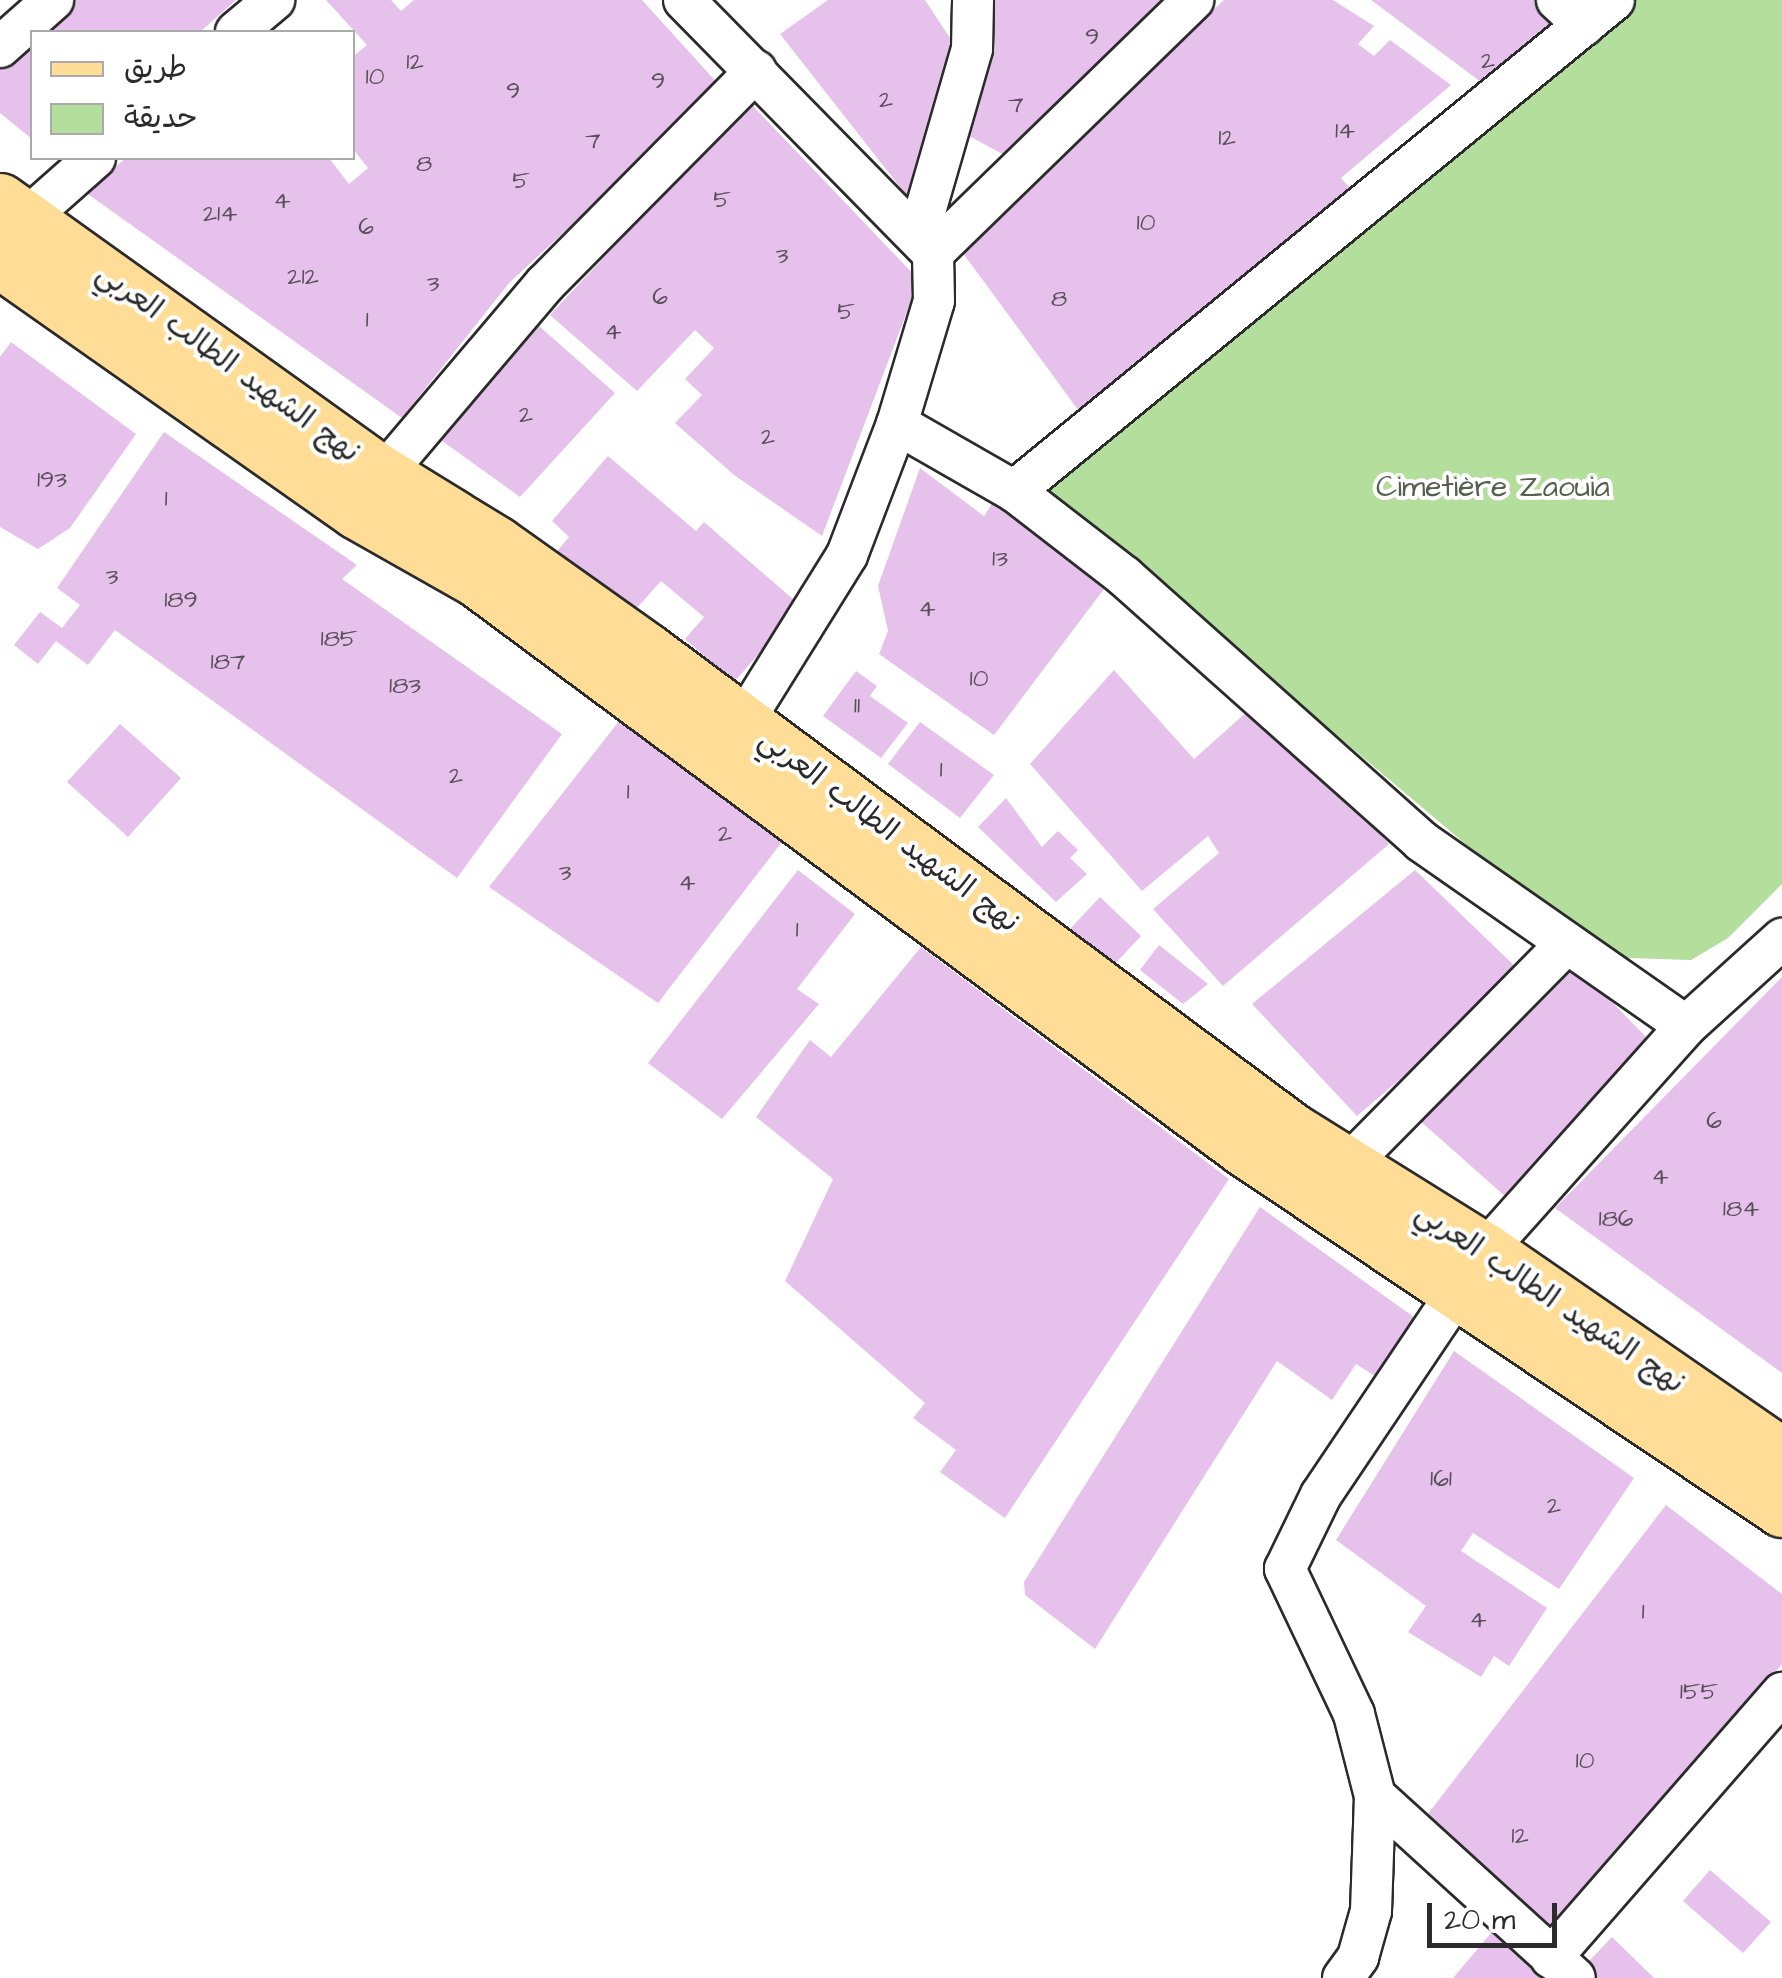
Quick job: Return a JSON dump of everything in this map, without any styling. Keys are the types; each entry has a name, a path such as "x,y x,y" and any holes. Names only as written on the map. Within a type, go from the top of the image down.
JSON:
{"main road":[{"name":"نهج الشهيد الطالب العربي","path":"9,227 368,492 496,544 732,740 1244,1148 1473,1269 1782,1456"},
{"name":"نهج الشهيد الطالب العربي","path":"732,740 1348,1165 1473,1269 1782,1509"}],"street":[{"path":"0,47 53,0"},
{"path":"238,30 274,0"},
{"path":"684,0 926,245"},
{"path":"732,740 847,555 898,424 934,301 926,245 972,49 974,0"},
{"path":"926,245 1193,0"},
{"path":"1014,492 1585,8"},
{"path":"368,492 545,284 756,72"},
{"path":"9,227 93,160"},
{"path":"898,424 1014,492 1221,657 1421,841 1564,946 1686,1026"},
{"path":"1343,1978 1358,1957 1372,1911 1375,1796 1354,1714 1284,1568 1321,1495 1473,1269 1686,1026 1782,938"},
{"path":"1348,1165 1564,946"},
{"path":"1375,1796 1563,1968 1782,1693"}],"green space":[{"name":"Cimetière Zaouia","path":"1625,0 1782,0 1782,884 1728,938 1691,960 1599,957 1041,485"}],"building":[{"path":"70,0 236,0 202,30 35,30"},
{"path":"326,0 391,0 401,11 414,0 642,0 721,87 509,283 402,418 85,192 124,160 331,160 349,184 368,168 355,152 355,55 367,45"},
{"path":"828,0 925,0 958,50 919,160 926,168 907,196 780,34"},
{"path":"990,0 1167,0 1006,156 969,136"},
{"path":"1224,0 1333,0 1374,26 1358,44 1374,56 1390,40 1451,85 1341,178 1356,195 1084,418 957,245"},
{"path":"1371,0 1537,0 1562,23 1493,91"},
{"path":"30,35 30,137 0,113 0,65"},
{"path":"749,102 919,280 822,536 734,475 675,423 702,395 685,379 714,348 695,330 637,391 550,315"},
{"path":"539,326 615,393 520,497 438,438"},
{"path":"11,342 136,434 70,528 38,549 0,527 0,357"},
{"path":"164,432 357,565 342,579 562,734 457,878 115,630 88,665 56,641 38,664 14,645 40,612 62,628 80,605 57,588"},
{"path":"608,456 696,531 704,522 801,606 734,682 685,639 704,617 661,581 627,619 554,555 569,537 552,521"},
{"path":"920,468 984,516 993,502 1107,585 994,735 879,654 888,631 878,586"},
{"path":"1114,670 1194,759 1259,701 1389,844 1223,986 1153,909 1219,853 1208,836 1142,891 1030,764"},
{"path":"856,671 877,686 870,696 908,723 881,758 823,716"},
{"path":"627,711 785,838 658,1003 489,887"},
{"path":"920,722 994,775 960,818 888,764"},
{"path":"120,724 181,778 128,837 67,782"},
{"path":"1006,798 1042,847 1058,831 1078,850 1070,858 1087,874 1056,902 978,827"},
{"path":"798,870 855,914 797,989 819,1004 722,1119 648,1063"},
{"path":"1415,870 1523,974 1357,1116 1252,1004"},
{"path":"1100,897 1141,936 1112,967 1070,929"},
{"path":"1159,945 1208,984 1183,1004 1140,970"},
{"path":"921,947 1229,1179 1005,1518 940,1472 956,1450 913,1418 925,1403 785,1281 833,1179 756,1117 810,1040 831,1057"},
{"path":"1572,961 1648,1039 1507,1198 1418,1119"},
{"path":"1782,977 1782,1373 1555,1208"},
{"path":"1260,1207 1418,1320 1378,1378 1356,1364 1332,1400 1277,1361 1095,1649 1025,1595 1024,1582"},
{"path":"1454,1351 1634,1478 1559,1589 1473,1533 1461,1551 1547,1608 1509,1666 1494,1656 1481,1677 1408,1632 1426,1606 1336,1540"},
{"path":"1666,1505 1782,1594 1782,1664 1686,1780 1546,1928 1424,1819"},
{"path":"1710,1870 1771,1922 1743,1953 1683,1901"},
{"path":"1492,1932 1549,1978 1453,1978"},
{"path":"1612,1937 1654,1978 1573,1978"}]}
